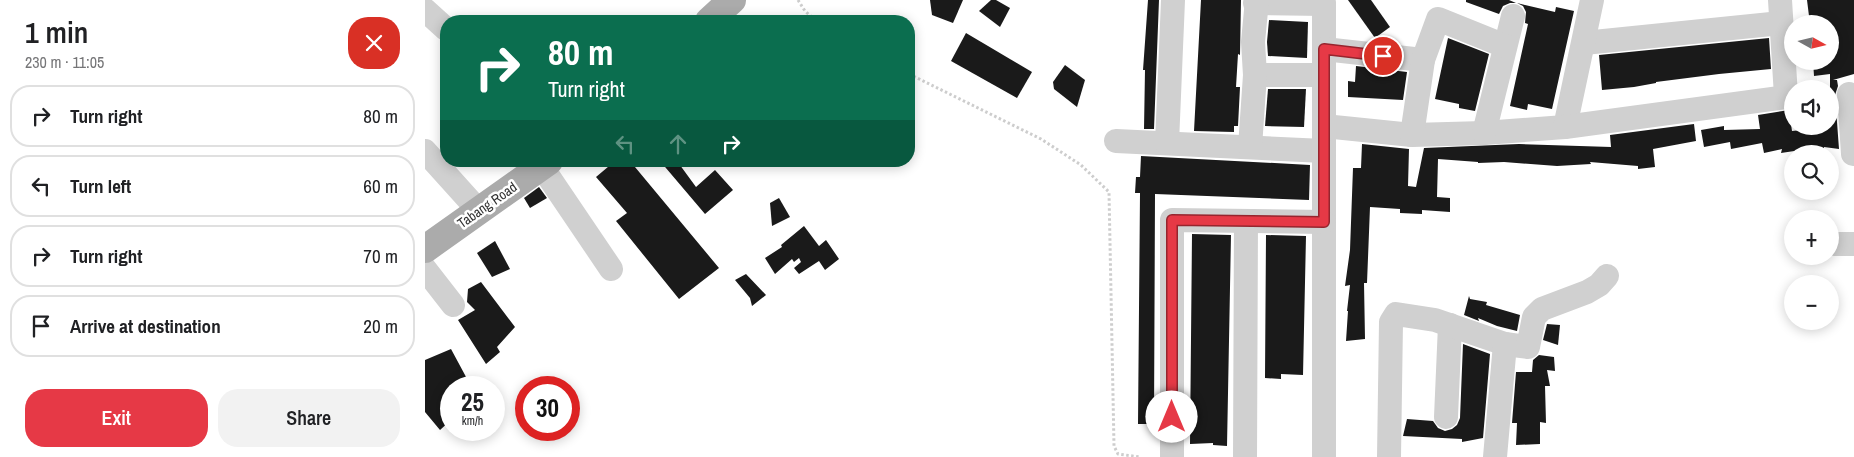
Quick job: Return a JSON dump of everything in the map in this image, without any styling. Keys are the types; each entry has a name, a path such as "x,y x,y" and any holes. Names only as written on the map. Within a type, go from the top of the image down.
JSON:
{"main road":[{"path":"716,15 732,0"},
{"name":"Tabang Road","path":"425,249 541,167"}],"street":[{"path":"1167,143 1173,0"},
{"path":"1565,128 1592,0"},
{"path":"1250,147 1255,75 1253,42 1256,2 1322,2 1324,49 1324,457"},
{"path":"425,10 440,23"},
{"path":"1583,43 1780,11 1787,80"},
{"path":"1484,133 1513,16"},
{"path":"1412,135 1423,60 1438,20 1505,46"},
{"path":"1324,49 1423,60"},
{"path":"1255,75 1324,76"},
{"path":"1844,94 1853,154"},
{"path":"1324,126 1412,135 1565,128 1784,97"},
{"path":"1116,141 1324,151"},
{"path":"425,151 479,211"},
{"path":"547,167 611,269"},
{"path":"1172,457 1172,220 1324,222"},
{"path":"1245,457 1246,221"},
{"path":"425,269 453,305"},
{"path":"1389,457 1391,322 1396,314 1406,314 1435,320 1505,344 1528,347 1533,317 1542,309 1587,292 1599,285 1607,276"},
{"path":"1446,417 1450,325"},
{"path":"1495,457 1505,344"}],"path":[{"path":"798,0 809,15"},
{"path":"915,77 1041,140 1081,165 1109,192 1114,446 1118,454 1139,457"}],"building":[{"path":"930,0 963,0 953,23 932,15"},
{"path":"991,0 996,0 1010,8 1000,27 979,11"},
{"path":"1148,0 1159,0 1154,129 1144,129 1145,70 1143,70"},
{"path":"1201,0 1241,0 1240,55 1238,54 1236,87 1240,87 1238,126 1234,126 1234,132 1194,131"},
{"path":"1348,0 1371,0 1390,27 1375,38"},
{"path":"1466,0 1509,0 1516,3 1503,6 1499,14 1466,2"},
{"path":"1807,0 1854,0 1854,74 1833,80 1830,80 1830,74 1814,76 1814,70 1839,70 1839,15 1809,15"},
{"path":"1517,3 1555,12 1556,7 1574,11 1552,109 1528,104 1527,110 1510,106 1528,24 1525,23 1526,12 1523,6"},
{"path":"1269,20 1308,22 1307,58 1268,56"},
{"path":"966,33 1032,72 1017,98 951,61"},
{"path":"1448,38 1489,54 1475,111 1459,108 1459,104 1435,99"},
{"path":"1769,38 1771,69 1602,90 1599,55"},
{"path":"1065,65 1085,80 1077,107 1054,89 1053,82"},
{"path":"1356,66 1407,72 1403,100 1348,97 1348,81 1355,82"},
{"path":"1268,89 1306,89 1304,127 1265,126"},
{"path":"1784,111 1784,135 1838,135 1839,145 1784,145 1784,153 1781,153 1782,149 1764,153 1762,143 1731,149 1730,142 1704,147 1701,130 1724,126 1724,130 1760,129 1758,115"},
{"path":"1694,124 1696,141 1653,149 1655,167 1638,169 1638,166 1590,162 1591,164 1557,166 1504,162 1478,163 1438,159 1437,197 1450,198 1450,212 1422,210 1422,214 1400,213 1400,209 1370,207 1367,283 1364,283 1365,339 1346,341 1350,285 1345,286 1350,250 1353,168 1361,168 1362,144 1409,149 1408,186 1416,187 1424,148 1519,144 1611,147 1610,135"},
{"path":"1141,156 1310,165 1309,200 1155,194 1154,424 1138,424 1140,193 1135,193 1136,177 1140,177"},
{"path":"608,167 635,167 719,268 679,299 616,221 627,213 596,177"},
{"path":"665,167 681,167 696,187 715,170 733,190 705,214"},
{"path":"539,187 547,198 530,208 524,198"},
{"path":"779,198 790,217 772,226 770,203"},
{"path":"804,226 819,246 826,240 839,259 825,270 819,261 799,274 794,268 801,262 799,258 794,262 792,259 775,274 765,258 782,247 781,245"},
{"path":"1192,234 1231,235 1227,446 1213,445 1213,443 1190,444"},
{"path":"1266,235 1306,236 1303,375 1281,374 1281,379 1265,378"},
{"path":"495,241 510,269 492,277 477,253"},
{"path":"746,274 766,295 752,306 750,298 735,280"},
{"path":"481,282 515,327 497,347 500,352 486,364 458,320 475,310 467,302 468,289"},
{"path":"1469,296 1470,299 1487,302 1486,305 1520,315 1517,331 1464,315"},
{"path":"1547,324 1560,325 1558,345 1543,340"},
{"path":"1463,344 1490,354 1483,438 1462,442 1462,439 1403,436 1407,419 1433,421 1438,428 1445,431 1457,425 1460,418"},
{"path":"451,349 466,376 440,376 440,430 425,412 425,360"},
{"path":"1539,355 1554,357 1555,371 1547,370 1550,386 1545,386 1546,423 1540,422 1540,444 1516,445 1517,423 1512,423 1516,372 1532,372 1533,360"}],"route":[{"path":"1172,417 1172,220 1324,222 1324,49 1383,56"}]}
